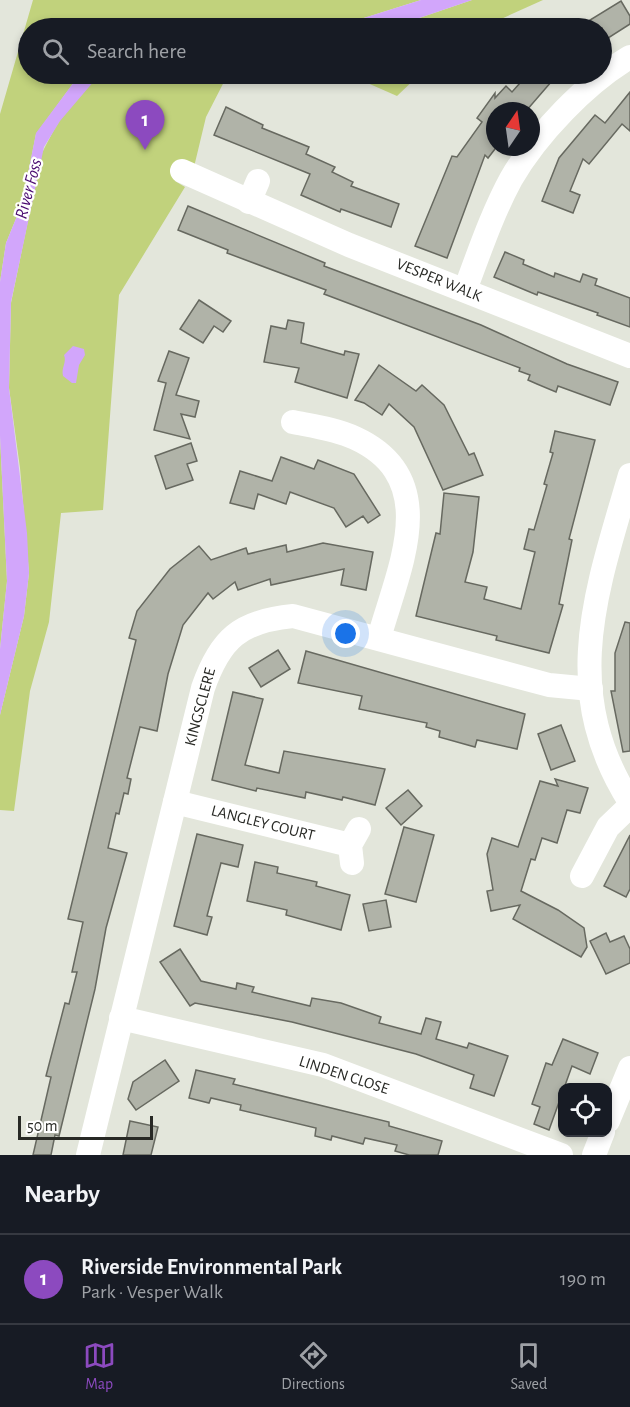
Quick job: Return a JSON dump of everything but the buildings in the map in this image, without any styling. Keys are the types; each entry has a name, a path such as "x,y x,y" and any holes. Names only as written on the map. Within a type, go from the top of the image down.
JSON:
{"street":[{"path":"612,69 630,57"},
{"path":"465,290 499,205 529,153 593,84"},
{"name":"VESPER WALK","path":"182,171 254,192 465,290 630,357"},
{"path":"293,421 354,438 373,449 398,475 406,492 410,510 408,532 379,638"},
{"path":"580,880 608,827 630,804 602,750 593,718 590,648 594,604 630,475"},
{"name":"KINGSCLERE","path":"121,1018 176,802 202,688 213,658 238,633 255,623 293,616 549,685 591,689"},
{"name":"LANGLEY COURT","path":"176,802 353,846"},
{"path":"88,1155 121,1018"},
{"name":"LINDEN CLOSE","path":"121,1018 323,1065 561,1155"},
{"path":"612,1111 630,1068"},
{"path":"594,1155 601,1137"}],"green space":[{"path":"33,0 421,0 364,18 28,18"},
{"path":"472,0 543,0 503,18 419,18"},
{"path":"18,52 18,84 73,84 36,134 22,204 6,243 0,282 0,114"},
{"path":"89,84 223,84 206,117 194,167 176,170 175,181 185,187 119,295 103,510 61,513 49,622 30,691 14,811 0,810 0,715 24,616 29,573 20,468 9,388 11,303 42,153 60,120"},
{"path":"370,84 410,84 397,96"},
{"path":"0,436 7,581 0,649"}],"water":[{"path":"421,0 472,0 419,18 364,18"},
{"name":"River Foss","path":"73,84 91,84 60,121 44,147 11,302 9,388 27,533 29,573 24,616 0,715 0,649 7,581 0,436 0,282 6,243 22,204 36,133"},
{"path":"73,346 84,349 85,355 79,365 76,383 72,383 63,376 64,355"}],"place":[{"name":"Riverside Environmental Park","path":"145,150"}]}
